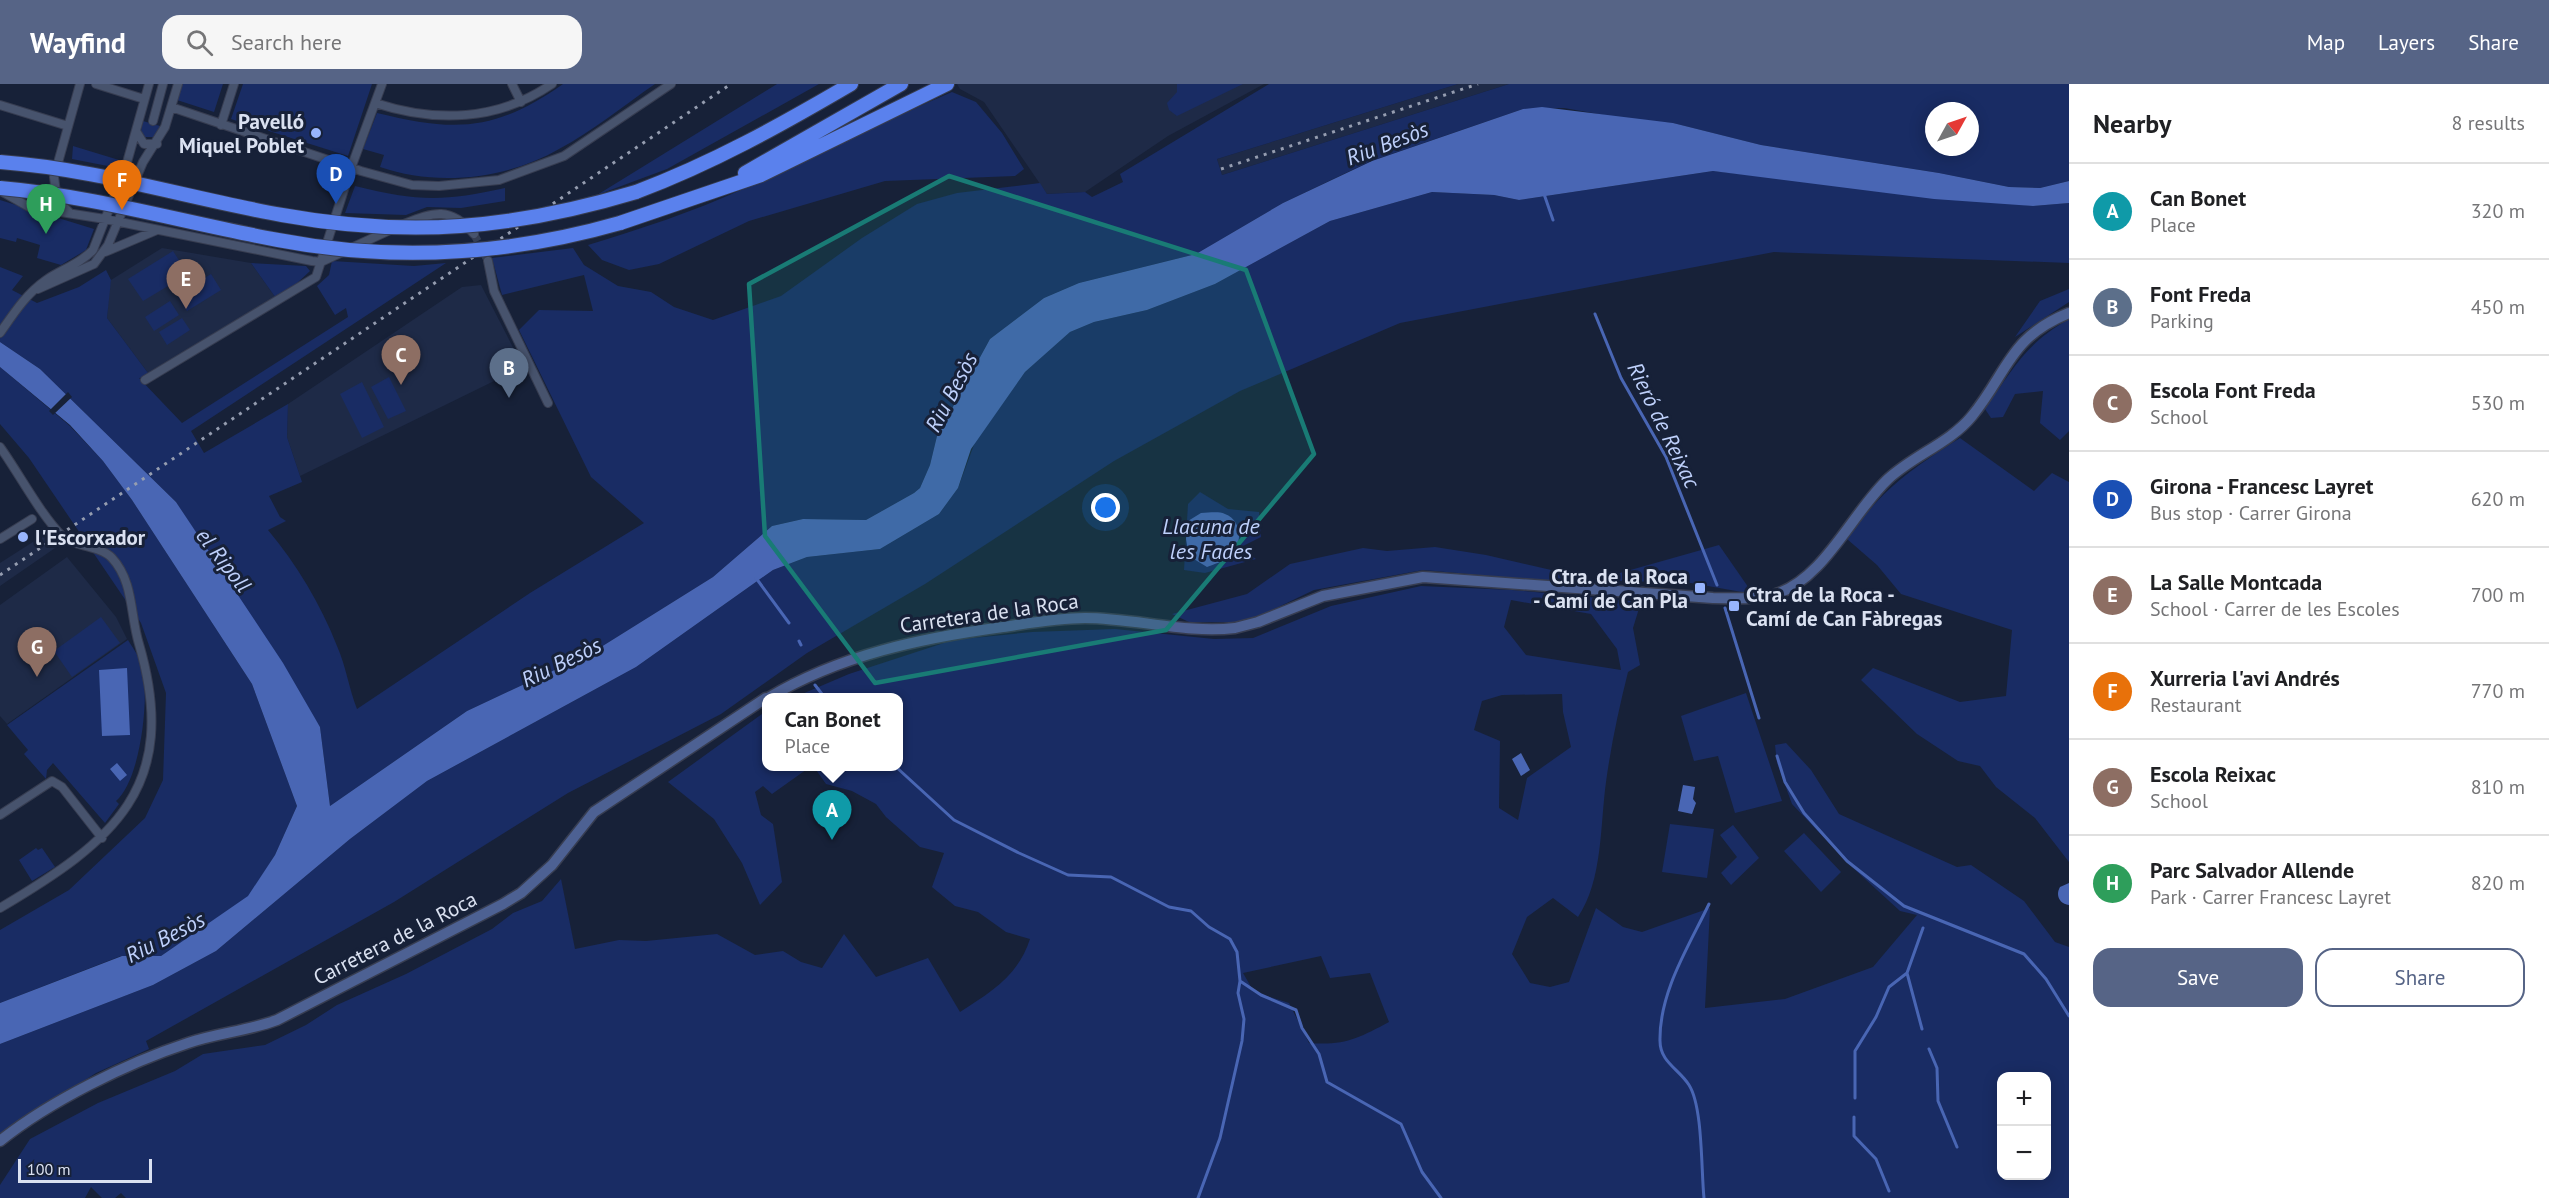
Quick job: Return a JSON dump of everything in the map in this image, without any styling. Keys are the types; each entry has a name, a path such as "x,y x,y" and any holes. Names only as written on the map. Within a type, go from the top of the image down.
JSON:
{"highway":[{"path":"0,162 68,170 281,215 396,228 461,227 525,220 578,209 636,192 732,152 851,84"},
{"path":"699,194 810,138 901,84"},
{"path":"0,189 65,195 279,241 363,251 430,253 497,249 582,234 761,175 947,84"}],"street":[{"path":"70,213 57,200 54,177 80,84"},
{"path":"96,84 144,99"},
{"path":"0,333 27,295 47,279 85,259 93,250 126,166 149,84"},
{"path":"153,121 164,84"},
{"path":"102,255 143,162 157,144 178,84"},
{"path":"221,125 234,84"},
{"path":"145,380 316,277 351,168 382,84"},
{"path":"512,84 521,102"},
{"path":"375,102 415,114 445,117 473,116 521,102 552,84"},
{"path":"171,107 351,168 412,185 458,185 499,180 564,156 668,85"},
{"path":"0,105 68,126"},
{"path":"136,131 144,144 157,144"},
{"path":"0,189 29,207 321,262 429,214 450,214 463,221 474,234"},
{"path":"104,222 112,234 123,243"},
{"path":"27,295 90,267 102,255 123,243 159,230"},
{"path":"488,261 494,291 548,403"},
{"name":"Carretera de la Roca","path":"776,693 802,679 844,663 890,648 946,635 1083,618 1235,628 1258,622 1323,596 1423,577 1713,598 1750,598 1774,594 1791,588 1814,571 1868,500 1893,474 1968,421 2011,355 2023,341 2052,321 2069,313"},
{"path":"0,908 61,870 102,838 124,812 136,792 147,757 151,699 146,664 139,644 130,593 112,559 102,551 64,539 1,453"},
{"path":"0,539 32,519"},
{"name":"Carretera de la Roca","path":"0,1141 44,1110 130,1067 190,1042 240,1032 277,1020 503,904 521,893 552,865 594,812 762,701"},
{"path":"0,815 52,781 62,787 102,838"}],"highlighted area":[{"path":"949,176 1246,270 1314,454 1166,630 875,683 765,536 749,284"}],"shaded area":[{"path":"182,84 223,84 214,112 177,100"},
{"name":"Pavelló Miquel Poblet","path":"243,84 372,84 348,156 231,119"},
{"path":"563,84 655,84 572,142 539,159 495,173 448,178 402,173 380,167 384,155 363,149 377,113 429,123 474,124 516,111 539,100"},
{"path":"777,84 819,84 667,169 597,195"},
{"path":"957,84 1264,84 1168,136 1085,192 1047,194 984,102 960,89"},
{"path":"1177,84 1243,84 1177,116 1169,110 1167,103 1177,92"},
{"path":"1269,84 1458,84 1217,159 1222,175 1509,84 2069,84 2069,181 2040,188 2009,187 1939,173 1761,145 1673,123 1627,119 1564,108 1523,109 1371,161 1283,203 1196,254 1079,283 1044,298 990,339 937,436 930,465 920,488 914,493 866,520 803,519 772,526 713,577 593,652 467,711 330,806 320,727 176,502 40,369 0,342 0,267 23,276 12,290 37,303 79,287 106,270 111,280 107,318 151,377 139,378 182,423 348,317 346,308 335,315 317,286 329,275 332,261 414,266 446,263 191,431 204,453 288,404 287,437 302,482 269,496 280,517 286,521 268,530 289,557 323,615 340,654 357,709 530,593 644,523 591,477 519,330 539,310 593,311 584,275 502,295 492,258 573,248 584,265 618,286 651,292 674,307 713,320 781,296 862,238 917,204 957,193 1040,183 1047,194 1085,192 1092,197 1123,182 1120,174"},
{"path":"1458,84 1509,84 1222,175 1217,159"},
{"path":"952,92 976,102 1002,133 1024,169 1015,176 885,181 749,221 659,264 629,270 602,260 588,245 705,205"},
{"path":"143,121 160,126 156,137 143,137 141,131"},
{"path":"73,146 119,160 118,168 72,159"},
{"path":"1713,171 2033,206 2069,203 2069,263 1774,252 1400,323 1240,391 1114,461 925,584 807,653 721,714 568,793 394,902 146,1041 149,1049 96,1073 0,1135 0,1044 153,985 216,951 350,839 427,781 636,667 773,570 807,557 880,549 939,514 958,488 975,442 1025,372 1070,332 1094,322 1147,310 1215,284 1330,221 1432,192 1494,195 1519,200"},
{"path":"355,186 395,195 430,198 464,196 505,188 505,201 461,208 427,207 406,215 345,213"},
{"path":"0,200 94,229 86,250 61,265 37,258 40,245 17,238 16,242 0,238"},
{"path":"162,248 251,263 278,301 151,377 107,318 109,291 111,280"},
{"path":"173,251 188,274 143,301 128,279"},
{"path":"251,263 306,266 310,271 278,301"},
{"path":"211,274 221,290 187,311 177,295"},
{"path":"481,285 523,367 300,476 287,437 288,404 462,287"},
{"path":"2069,289 2069,302 2015,337 2040,301"},
{"path":"170,301 179,315 154,331 145,317"},
{"path":"182,318 190,330 167,345 159,332"},
{"path":"2069,319 2069,431 2060,440 2040,423 2043,391 2015,394 2003,417 1991,418 1985,409 2021,358 2041,338"},
{"path":"0,367 70,426 103,461 132,500 252,684 297,806 275,855 249,896 161,956 121,956 0,1003 0,930 69,890 145,818 163,780 166,693 141,623 29,458 0,424"},
{"path":"389,377 406,411 388,419 371,387"},
{"path":"362,382 384,427 362,438 340,394"},
{"path":"1960,438 2034,491 2052,473 2069,482 2069,862 2035,818 1996,787 1980,766 1958,761 1917,734 1861,680 1873,668 1960,702 2006,696 2012,630 1901,594 1877,565 1847,539 1872,507 1898,482"},
{"path":"1200,492 1228,509 1259,512 1261,537 1241,547 1256,559 1205,573 1184,570 1188,504"},
{"path":"50,531 58,546 0,586 0,563"},
{"path":"1719,545 1753,594 1691,583 1595,580"},
{"path":"1435,547 1486,555 1595,580 1582,584 1423,570 1314,590 1266,613 1238,622 1189,622 1172,614 1247,594 1290,564 1363,548 1387,551"},
{"path":"67,557 116,617 127,639 7,724 0,716 0,605"},
{"path":"1421,586 1512,590 1641,602 1633,628 1640,665 1628,672 1618,713 1608,768 1599,852 1592,886 1578,917 1553,898 1527,917 1512,954 1530,983 1550,987 1569,982 1596,908 1623,927 1642,932 1710,908 1705,1008 1785,999 1873,967 1917,915 1900,911 1852,867 1792,804 1777,763 1775,745 1786,743 1811,770 1839,814 1957,867 1971,865 2024,901 2055,942 2069,947 2069,1198 126,1198 121,1193 115,1198 102,1198 91,1187 85,1198 0,1198 0,1185 30,1139 98,1103 175,1071 203,1054 265,1045 306,1025 337,1005 406,974 492,929 513,913 542,901 561,879 575,949 619,940 646,941 717,934 755,955 783,951 801,962 822,968 844,934 876,977 928,958 960,1012 993,990 1011,973 1025,952 1030,939 1006,932 978,912 955,906 932,887 944,853 920,847 886,817 876,804 852,791 826,784 817,771 903,771 903,693 804,693 849,674 953,640 1032,632 1115,629 1214,639 1253,638 1331,606","holes":["1511,600 1591,614 1617,649 1621,670 1526,655 1504,627","1562,694 1563,712 1571,747 1527,778 1518,820 1499,808 1500,741 1474,730 1482,701 1502,695","1321,956 1330,978 1370,973 1389,1022 1351,1040 1321,1044 1309,1043 1289,1003 1254,992 1243,973"]},
{"path":"101,617 120,643 72,677 54,651"},
{"path":"128,640 142,664 144,715 132,775 125,790 116,801 119,804 105,823 53,763 47,770 46,779 24,754 28,750 7,725"},
{"path":"1746,693 1782,801 1735,813 1718,756 1694,761 1681,716"},
{"path":"762,714 762,771 804,771 772,794 763,786 755,792 761,815 773,824 782,882 760,905 742,863 714,819 668,782"},
{"path":"1670,824 1714,829 1707,878 1662,872"},
{"path":"1733,825 1759,858 1731,885 1721,873 1737,857 1720,835"},
{"path":"1804,833 1841,872 1821,892 1784,851"},
{"path":"36,848 38,850 42,848 55,867 32,881 19,860"}],"water":[{"path":"1542,107 1673,123 1761,145 1939,173 2009,187 2040,188 2069,181 2069,203 2033,206 1934,199 1713,171 1519,200 1494,195 1432,192 1330,221 1215,284 1147,310 1094,322 1070,332 1025,372 971,449 958,488 939,514 880,549 807,557 773,570 636,667 427,781 350,839 216,951 153,985 0,1044 0,1003 122,956 161,956 248,896 275,855 297,806 252,684 132,500 103,461 70,425 0,367 0,342 40,369 176,502 283,663 320,727 330,806 467,711 593,652 713,577 772,526 803,519 866,520 914,493 920,488 930,465 937,436 990,339 1044,298 1079,283 1196,254 1283,203 1372,161 1523,109"},
{"name":"Llacuna de les Fades","path":"1216,512 1231,517 1239,534 1234,552 1221,562 1207,567 1189,556 1186,539 1188,521 1201,513"},
{"path":"127,668 130,735 102,736 99,670"},
{"path":"1521,753 1530,770 1521,776 1512,759"},
{"path":"117,763 127,775 120,781 110,769"},
{"path":"1683,785 1695,787 1693,799 1696,803 1692,814 1678,811"},
{"path":"2069,883 2069,905 2061,901 2058,893 2060,887"}],"pier":[{"path":"68,392 72,397 53,415 49,411"}],"waterway":[{"name":"Rieró de Reixac","path":"1544,194 1553,220"},
{"name":"Rieró de Reixac","path":"1595,314 1621,378 1666,457 1717,585"},
{"path":"756,578 789,623"},
{"name":"Rieró de Reixac","path":"1725,608 1759,718"},
{"path":"799,641 801,645"},
{"path":"815,685 821,693"},
{"name":"Rieró de Reixac","path":"1777,756 1785,782 1804,813 1847,861 1904,906 2024,954 2046,979 2069,1016"},
{"path":"900,771 954,820 1068,875 1111,877 1169,907 1191,911 1209,927 1230,939 1237,952 1240,981 1261,995 1296,1010 1302,1028 1319,1054 1327,1082 1401,1124 1422,1172 1441,1198"},
{"path":"1704,1198 1701,1139 1694,1095 1685,1079 1663,1054 1660,1041 1664,1005 1670,987 1709,904"},
{"path":"1855,1098 1855,1051 1876,1017 1889,987 1907,973 1923,928"},
{"path":"1907,973 1922,1029"},
{"path":"1198,1198 1220,1138 1242,1041 1244,1019 1238,993 1240,981"},
{"path":"1929,1049 1937,1068 1938,1101 1957,1147"},
{"path":"1854,1117 1854,1136 1876,1159 1889,1191"}],"tunnel":[{"path":"474,234 488,261"}],"railway":[{"path":"0,575 731,84"},
{"path":"1221,169 1478,84"}],"place":[{"name":"Pavelló Miquel Poblet","path":"316,133"},
{"name":"Girona - Francesc Layret","path":"336,204"},
{"name":"Xurreria l'avi Andrés","path":"122,210"},
{"name":"Parc Salvador Allende","path":"46,234"},
{"name":"La Salle Montcada","path":"186,309"},
{"name":"Escola Font Freda","path":"401,385"},
{"name":"Font Freda","path":"509,398"},
{"name":"l'Escorxador","path":"23,537"},
{"name":"Ctra. de la Roca - Camí de Can Pla","path":"1700,588"},
{"name":"Ctra. de la Roca - Camí de Can Fàbregas","path":"1734,606"},
{"name":"Escola Reixac","path":"37,677"},
{"name":"Can Bonet","path":"832,840"}],"water label":[{"name":"Riu Besòs","path":"1387,143"},
{"name":"Riu Besòs","path":"951,392"},
{"name":"el Ripoll","path":"224,560"},
{"name":"Riu Besòs","path":"561,662"},
{"name":"Riu Besòs","path":"165,937"}]}
